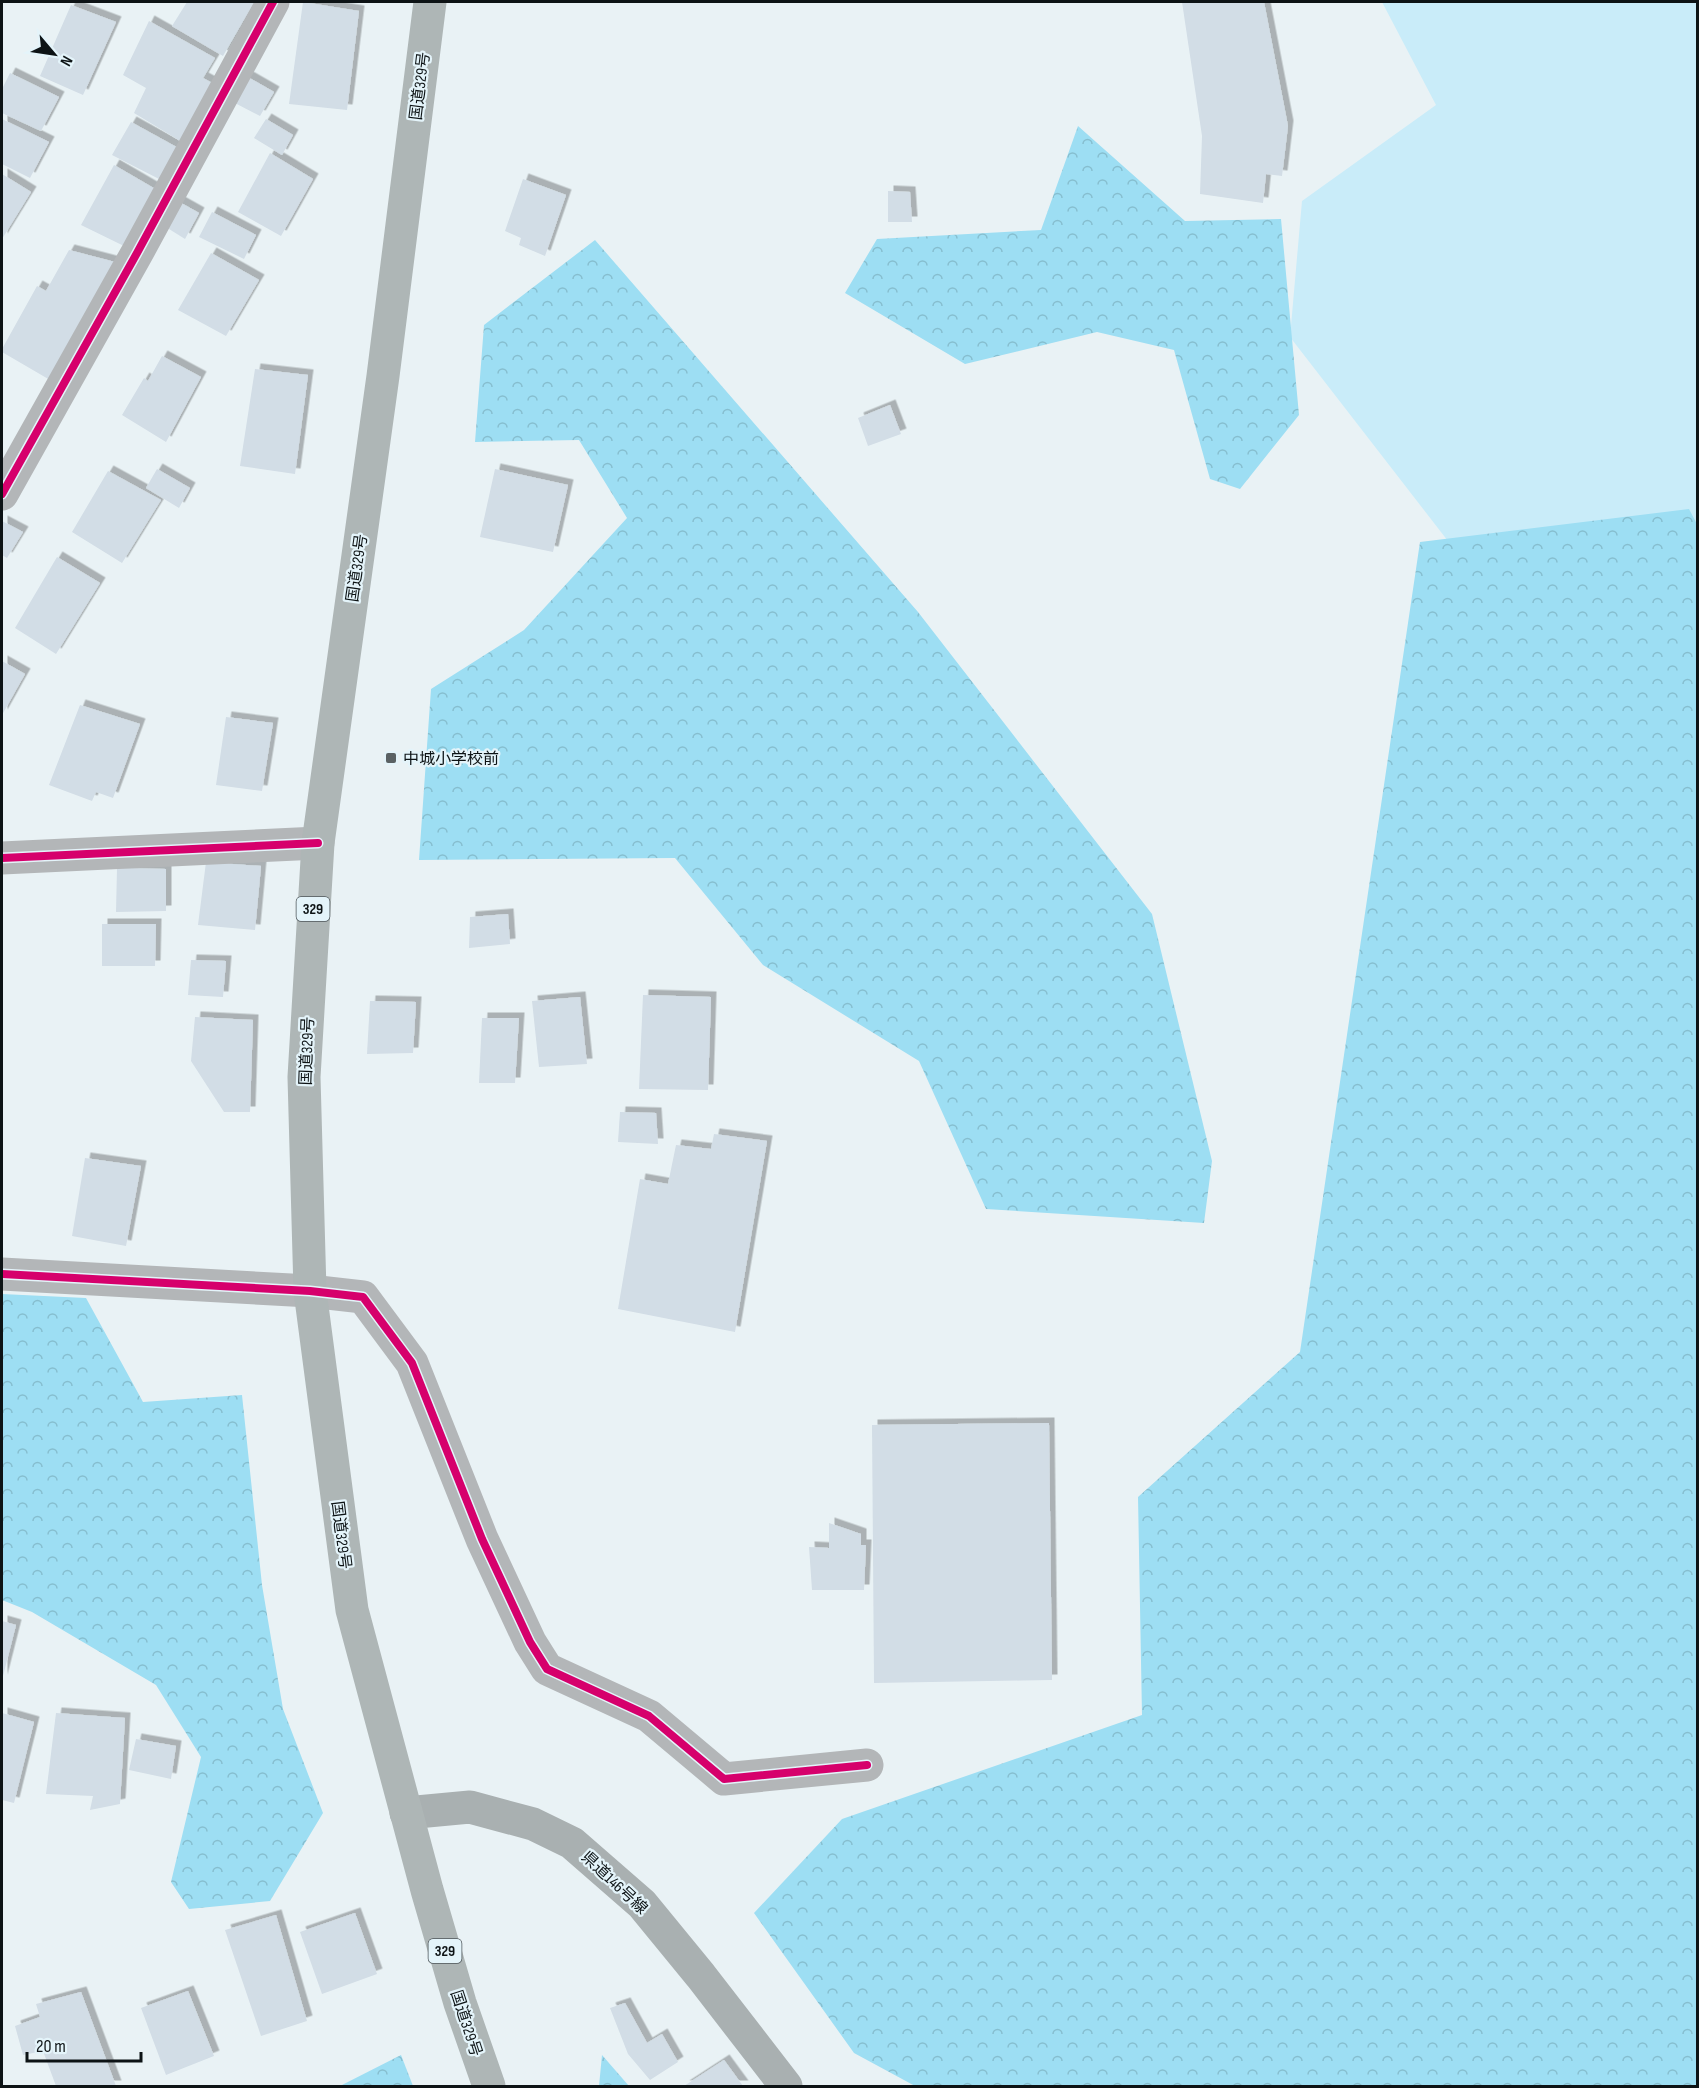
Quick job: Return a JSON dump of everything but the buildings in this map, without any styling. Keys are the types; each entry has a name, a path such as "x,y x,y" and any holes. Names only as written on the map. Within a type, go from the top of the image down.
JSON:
{"highway":[{"name":"国道329号","path":"430,2 381,388 318,843 304,1077 310,1291 352,1610 460,2003 489,2086"}],"main road":[{"name":"県道146号線","path":"406,1813 470,1807 532,1824 572,1843 642,1904 786,2086"}],"street":[{"path":"2,494 137,253 273,2"},
{"path":"2,858 318,843"},
{"path":"2,1274 310,1291 363,1297 412,1363 482,1539 530,1642 547,1669 649,1716 724,1779 867,1765"}],"shaded area":[{"path":"1382,2 1697,2 1697,1735 1458,554 1290,337 1302,201 1436,105"}],"green space":[{"path":"1078,126 1185,221 1281,219 1299,415 1240,489 1210,479 1174,350 1097,332 965,364 845,293 877,239 1041,230"},
{"path":"595,240 918,612 1152,914 1212,1161 1204,1223 986,1209 919,1061 763,965 675,858 419,860 431,689 524,630 627,518 579,440 475,442 484,325"},
{"path":"1689,509 1698,526 1697,2086 915,2086 854,2053 754,1913 842,1819 1142,1715 1138,1497 1300,1352 1420,542"},
{"path":"2,1294 86,1298 143,1402 242,1395 262,1585 283,1709 323,1813 270,1901 189,1909 171,1882 201,1757 156,1685 32,1612 2,1600"},
{"path":"401,2055 413,2086 340,2086"},
{"path":"602,2055 629,2086 599,2086"}],"cycle path":[{"path":"2,494 137,253 273,2"},
{"path":"2,858 318,843"},
{"path":"2,1274 310,1291 363,1297 412,1363 482,1539 530,1642 547,1669 649,1716 724,1779 867,1765"}],"place":[{"name":"中城小学校前","path":"391,758"}]}
